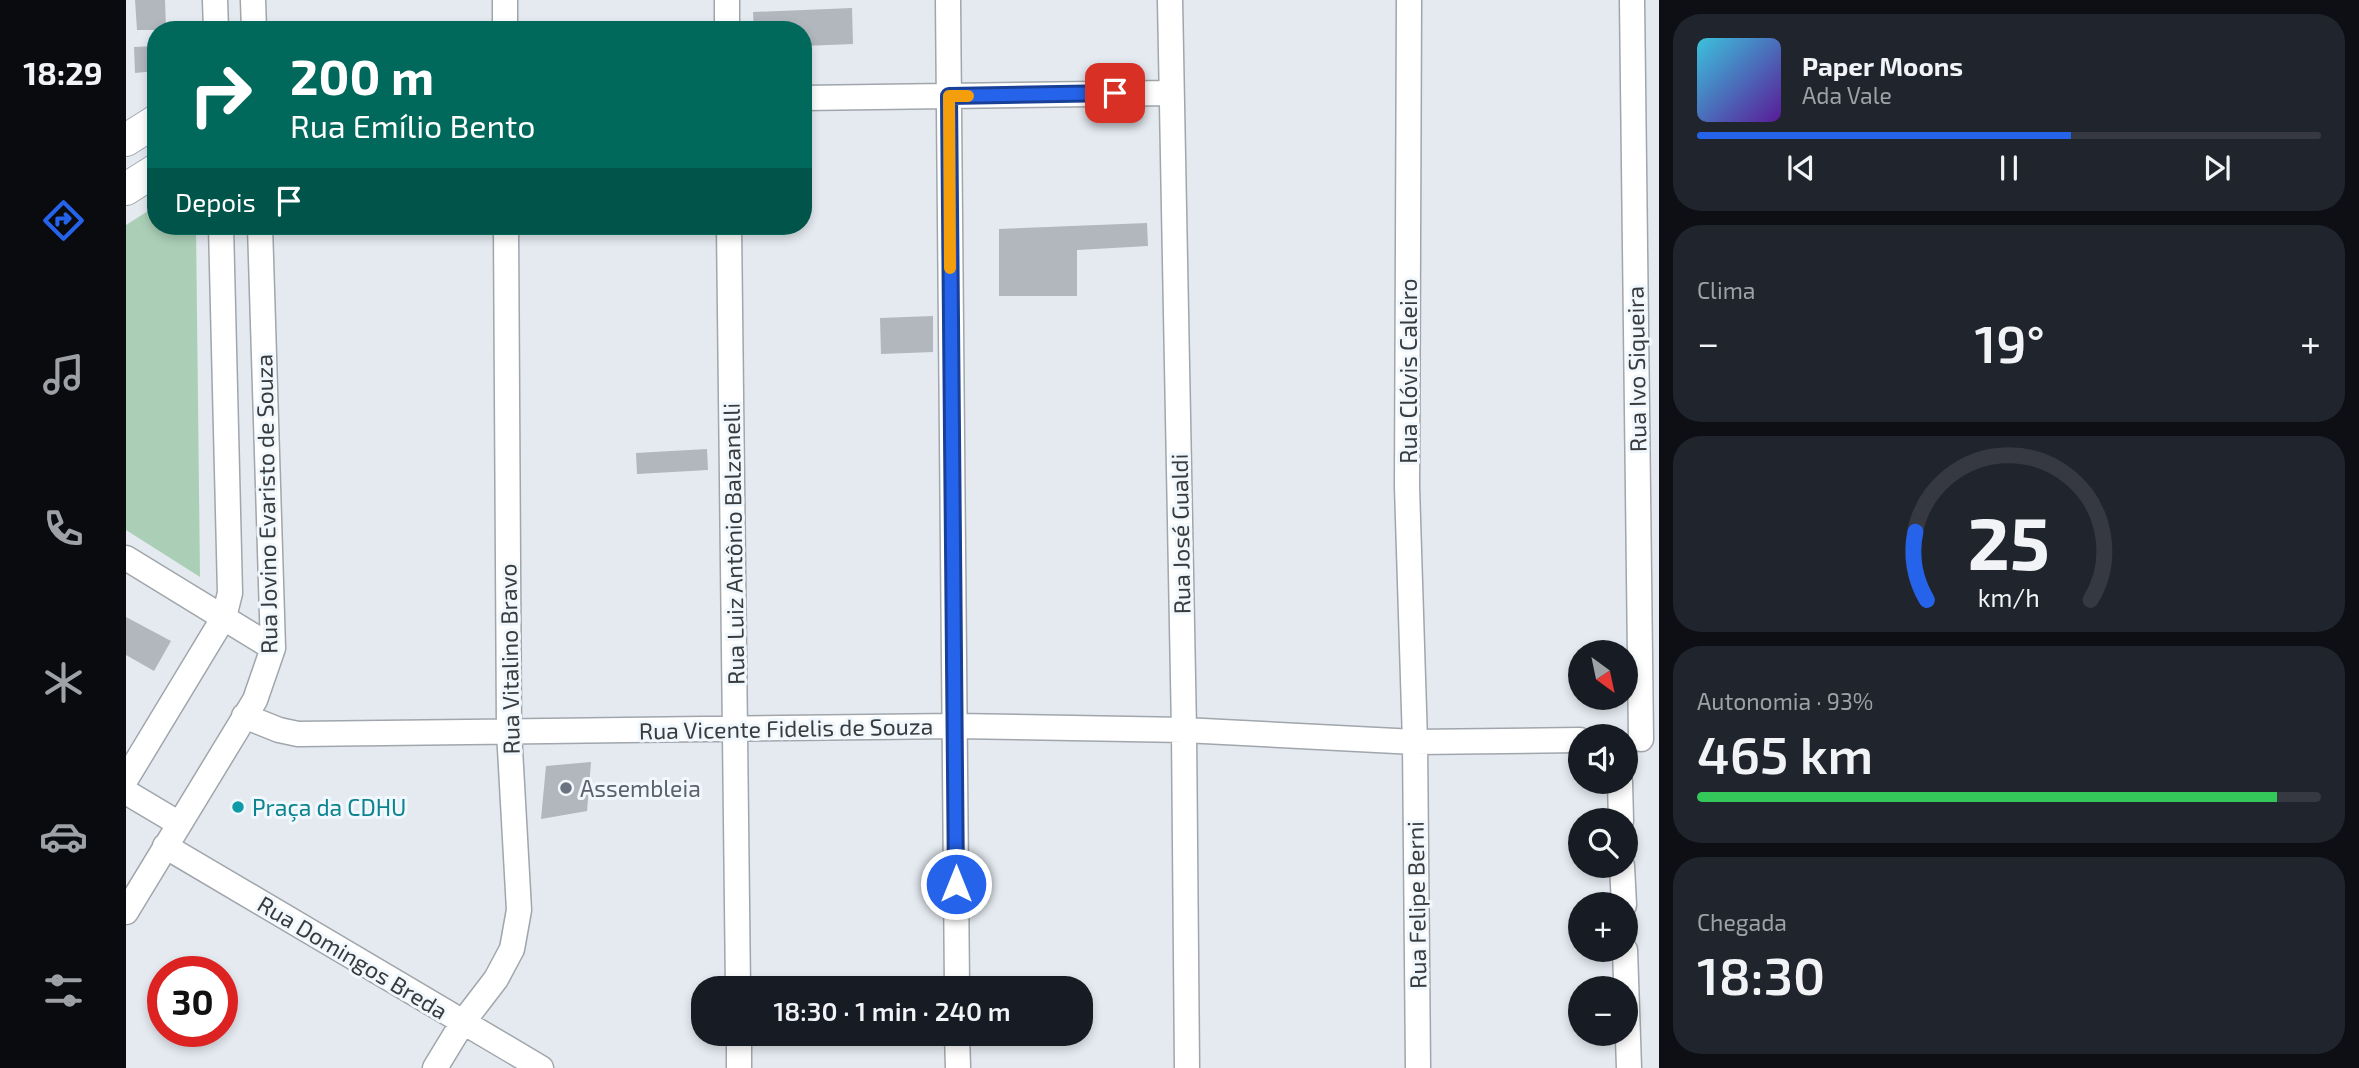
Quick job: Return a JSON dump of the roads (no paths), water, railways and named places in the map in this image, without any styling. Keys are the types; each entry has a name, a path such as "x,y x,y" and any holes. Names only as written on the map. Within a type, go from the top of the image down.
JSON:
{"street":[{"path":"215,0 216,21"},
{"path":"253,0 254,21"},
{"path":"505,0 505,21"},
{"path":"727,0 727,21"},
{"path":"948,0 957,976"},
{"name":"Rua José Gualdi","path":"1170,0 1184,730 1186,1068"},
{"name":"Rua Clóvis Caleiro","path":"1409,0 1408,486 1415,742"},
{"name":"Rua Ivo Siqueira","path":"1632,0 1642,739"},
{"path":"812,98 1171,93"},
{"path":"126,140 147,127"},
{"path":"126,189 147,176"},
{"name":"Rua Jovino Evaristo de Souza","path":"126,779 224,617 232,577 221,235"},
{"name":"Rua Jovino Evaristo de Souza","path":"126,912 260,689 273,648 260,235"},
{"name":"Rua Vitalino Bravo","path":"435,1068 463,1022 496,979 512,949 519,910 509,732 506,235"},
{"name":"Rua Luiz Antônio Balzanelli","path":"729,235 738,976"},
{"path":"126,558 273,648"},
{"name":"Rua Vicente Fidelis de Souza","path":"244,716 279,730 298,734 955,726 1184,730 1415,742 1568,740"},
{"name":"Rua Felipe Berni","path":"1415,742 1418,1068"},
{"path":"126,792 178,823"},
{"name":"Rua Domingos Breda","path":"165,846 541,1068"},
{"path":"1625,962 1629,1068"},
{"path":"738,1046 739,1068"},
{"path":"957,1046 958,1068"}],"place":[{"name":"Assembleia","path":"566,788"},
{"name":"Praça da CDHU","path":"238,807"}]}
